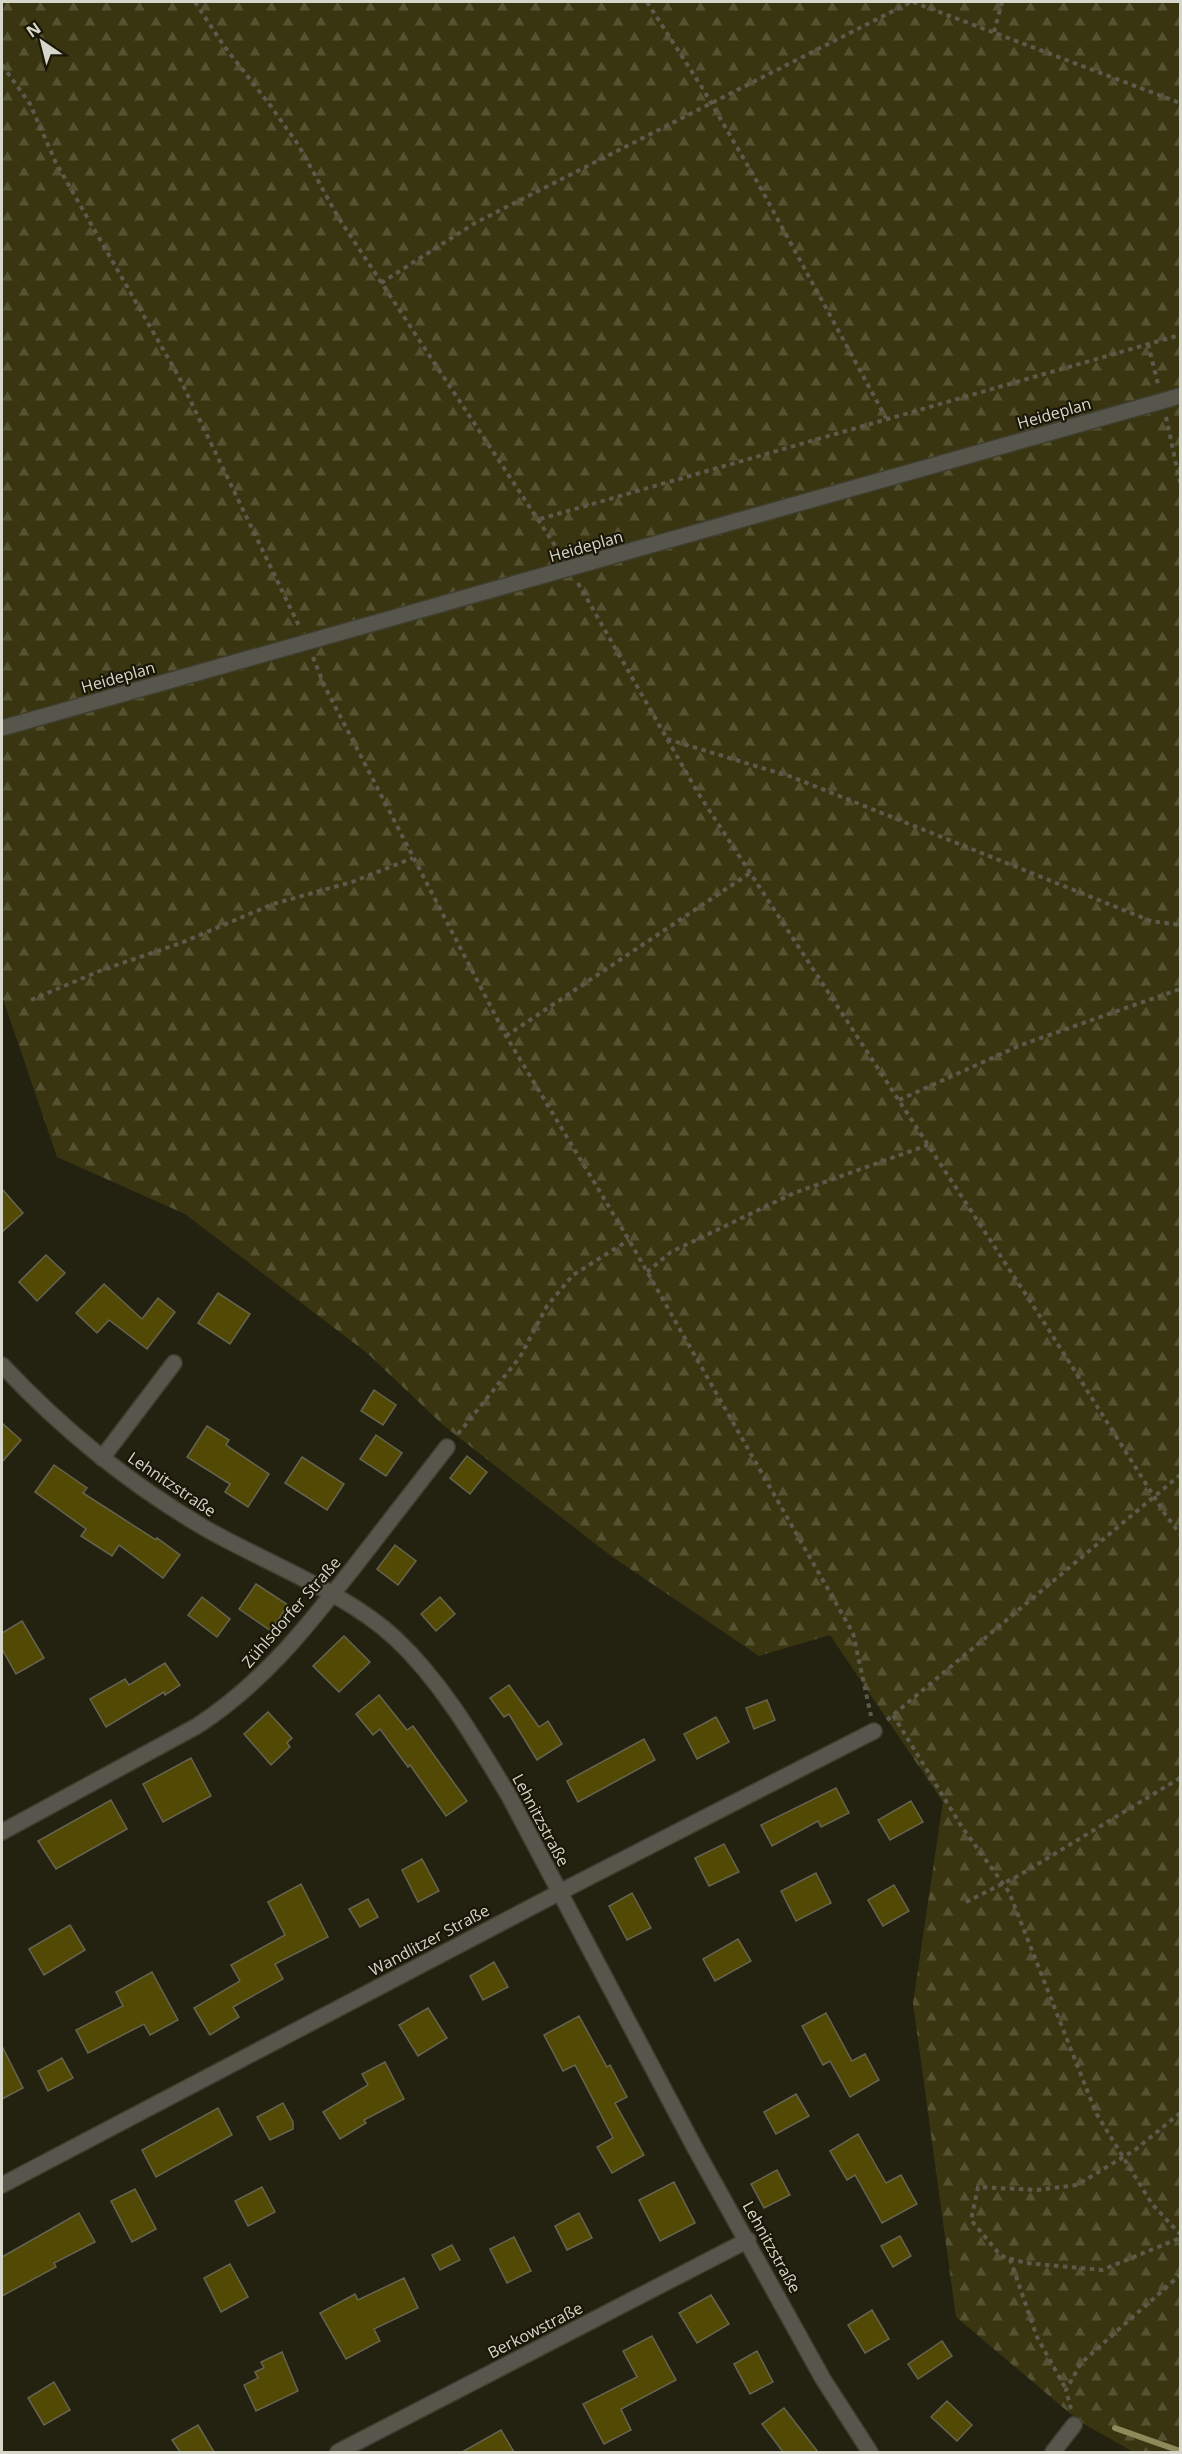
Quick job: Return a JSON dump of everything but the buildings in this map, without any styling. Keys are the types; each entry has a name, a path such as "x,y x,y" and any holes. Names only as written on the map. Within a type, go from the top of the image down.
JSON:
{"street":[{"name":"Heideplan","path":"2,728 571,570 1180,396"},
{"path":"102,1458 174,1363"},
{"name":"Lehnitzstraße","path":"2,1367 48,1412 102,1458 150,1494 203,1527 332,1594 378,1624 395,1638 447,1700 477,1743 508,1796 696,2150 748,2240 823,2379 870,2452"},
{"name":"Zühlsdorfer Straße","path":"2,1832 197,1726 225,1707 273,1664 332,1594 447,1447"},
{"name":"Wandlitzer Straße","path":"2,2185 560,1892 874,1731"},
{"name":"Berkowstraße","path":"338,2452 748,2240"},
{"path":"1053,2452 1074,2425"}],"path":[{"path":"195,2 224,46 299,146 338,217 473,423 540,519 698,793 1180,1534"},
{"path":"647,2 711,103 759,185 886,418"},
{"path":"381,283 475,223 912,2 1180,103"},
{"path":"994,32 1002,2"},
{"path":"2,65 30,104 56,164 179,377 264,557 308,642 324,685 506,1036 629,1240 853,1633 874,1731 1180,1475"},
{"path":"540,519 1180,335"},
{"path":"1148,344 1180,482"},
{"path":"667,738 792,777 1151,921 1180,925"},
{"path":"31,1000 102,969 182,943 273,904 351,882 413,858"},
{"path":"506,1036 750,873"},
{"path":"899,1100 1021,1045 1180,989"},
{"path":"647,1272 671,1252 794,1193 928,1144"},
{"path":"447,1447 520,1357 547,1306 573,1275 629,1240"},
{"path":"892,1715 962,1827 1009,1892 1095,2113 1122,2157 1152,2204 1180,2236 1102,2270 1026,2263 1001,2256 972,2220 978,2187 1036,2190 1077,2185 1122,2157 1135,2150 1180,2113"},
{"path":"966,1902 1004,1883 1180,1778"},
{"path":"1010,2259 1037,2337 1066,2390 1074,2425"},
{"path":"1066,2390 1081,2363 1180,2275"}],"green space":[{"path":"2,2 1180,2 1180,2452 1133,2452 1079,2421 956,2317 913,2003 943,1802 830,1635 759,1656 611,1556 443,1425 367,1353 185,1214 57,1157 2,996"}],"waterway":[{"path":"1115,2428 1180,2451"}]}
